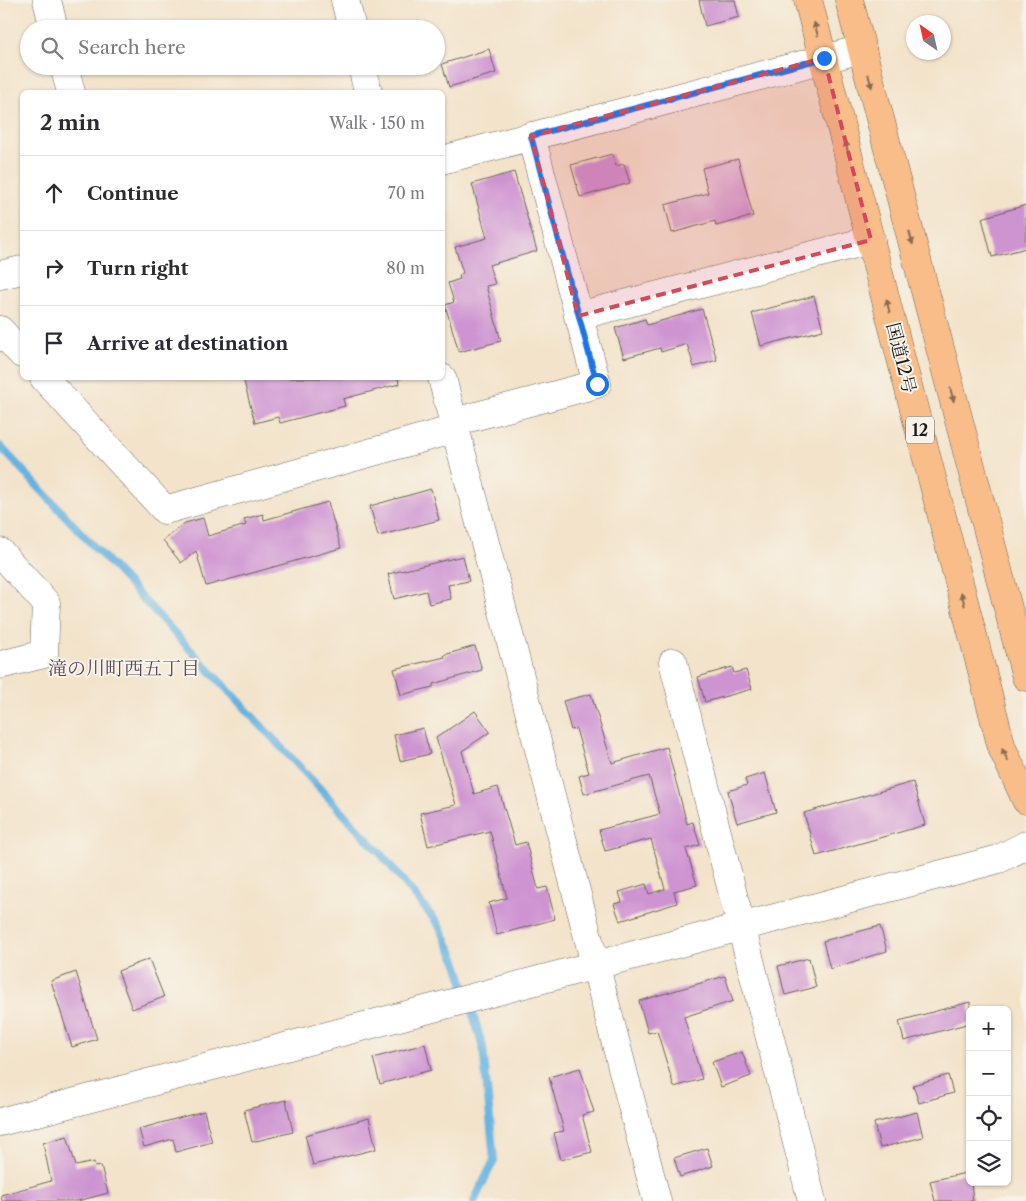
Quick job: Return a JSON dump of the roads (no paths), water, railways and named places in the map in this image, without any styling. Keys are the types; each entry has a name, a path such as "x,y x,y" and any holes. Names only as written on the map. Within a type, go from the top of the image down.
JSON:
{"highway":[{"name":"国道12号","path":"808,0 1002,748 1026,800"},
{"name":"12","path":"848,0 1026,677"}],"street":[{"path":"47,0 52,20"},
{"path":"345,0 350,20"},
{"path":"445,159 862,49"},
{"path":"66,75 70,90"},
{"path":"364,75 368,90"},
{"path":"46,380 165,510 597,384 531,136"},
{"path":"578,316 871,240"},
{"path":"0,275 20,270"},
{"path":"0,330 20,352"},
{"path":"442,380 657,1201"},
{"path":"0,552 46,603 44,654 0,665"},
{"path":"673,662 812,1201"},
{"path":"0,1122 1000,859 1026,845"}],"waterway":[{"path":"0,446 381,854 438,924 456,960 483,1047 494,1160 474,1201"}],"district":[{"name":"滝の川町西五丁目","path":"124,668"}]}
